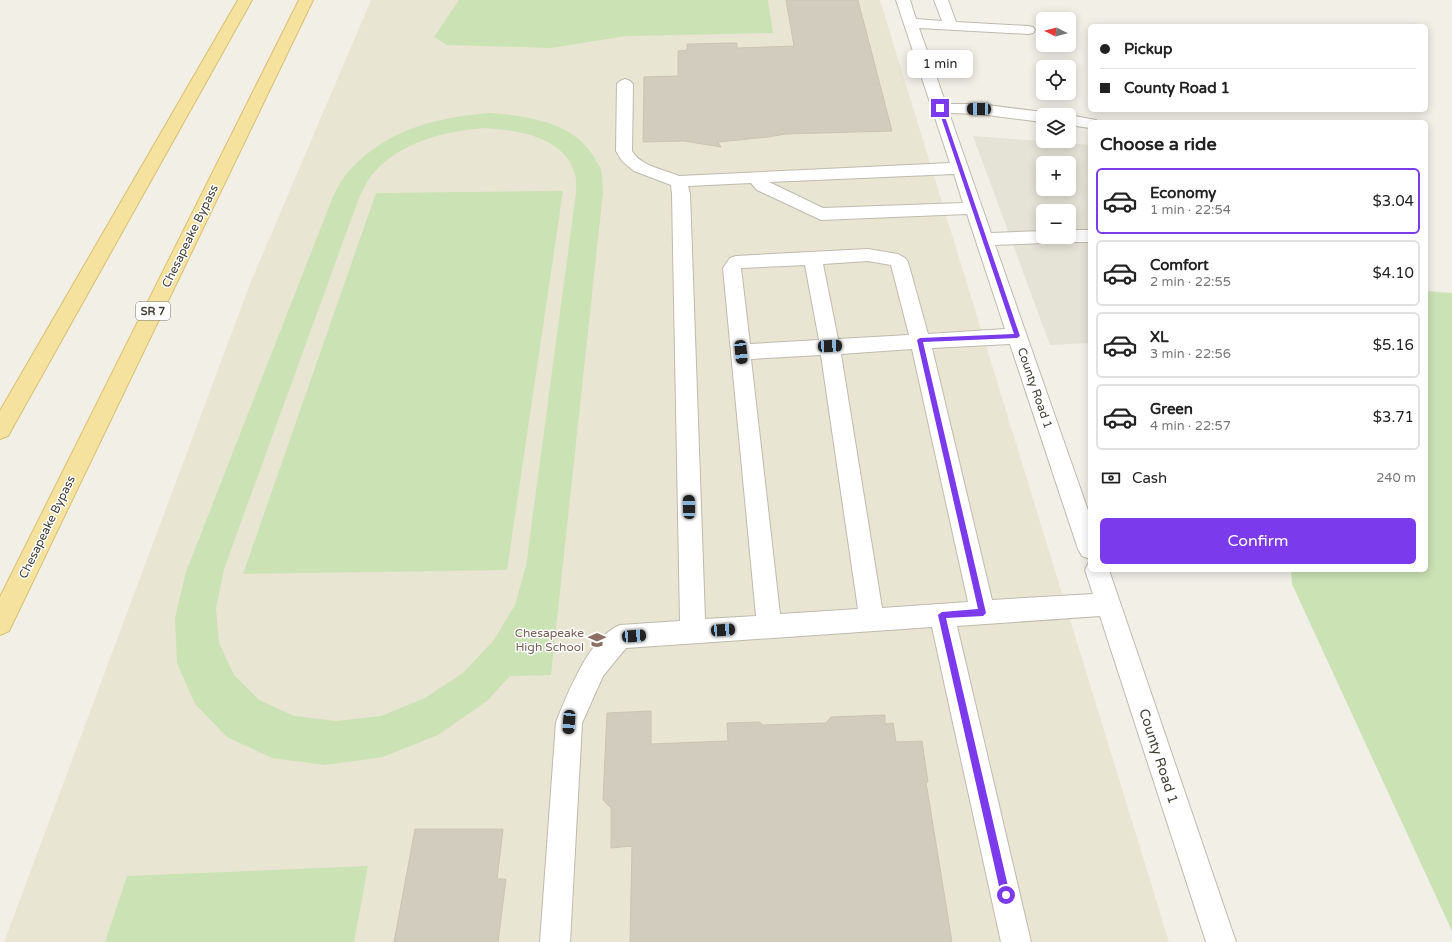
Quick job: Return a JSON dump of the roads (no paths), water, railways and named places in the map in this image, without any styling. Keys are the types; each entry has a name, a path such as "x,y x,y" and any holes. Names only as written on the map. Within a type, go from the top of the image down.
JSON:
{"main road":[{"path":"0,430 245,0"},
{"name":"Chesapeake Bypass","path":"0,622 306,0"}],"street":[{"name":"County Road 1","path":"904,0 1088,543"},
{"path":"941,0 951,26"},
{"path":"911,23 1028,30"},
{"path":"626,84 624,151 627,157 641,168 677,181 960,168"},
{"path":"940,108 979,109 1036,116"},
{"path":"1076,121 1088,123"},
{"path":"756,178 762,186 821,214 974,208"},
{"path":"677,181 681,194 693,633"},
{"path":"1076,236 1088,236"},
{"path":"984,239 1036,237"},
{"path":"769,627 732,268 736,262 868,255 892,258 899,262 920,340 983,613"},
{"path":"813,258 830,346 872,620"},
{"path":"741,352 920,340 1017,336"},
{"name":"County Road 1","path":"1098,572 1221,942"},
{"path":"555,942 569,722 594,668 620,637 1108,604"},
{"path":"942,615 1016,942"}],"place":[{"name":"Chesapeake High School","path":"597,640"}]}
